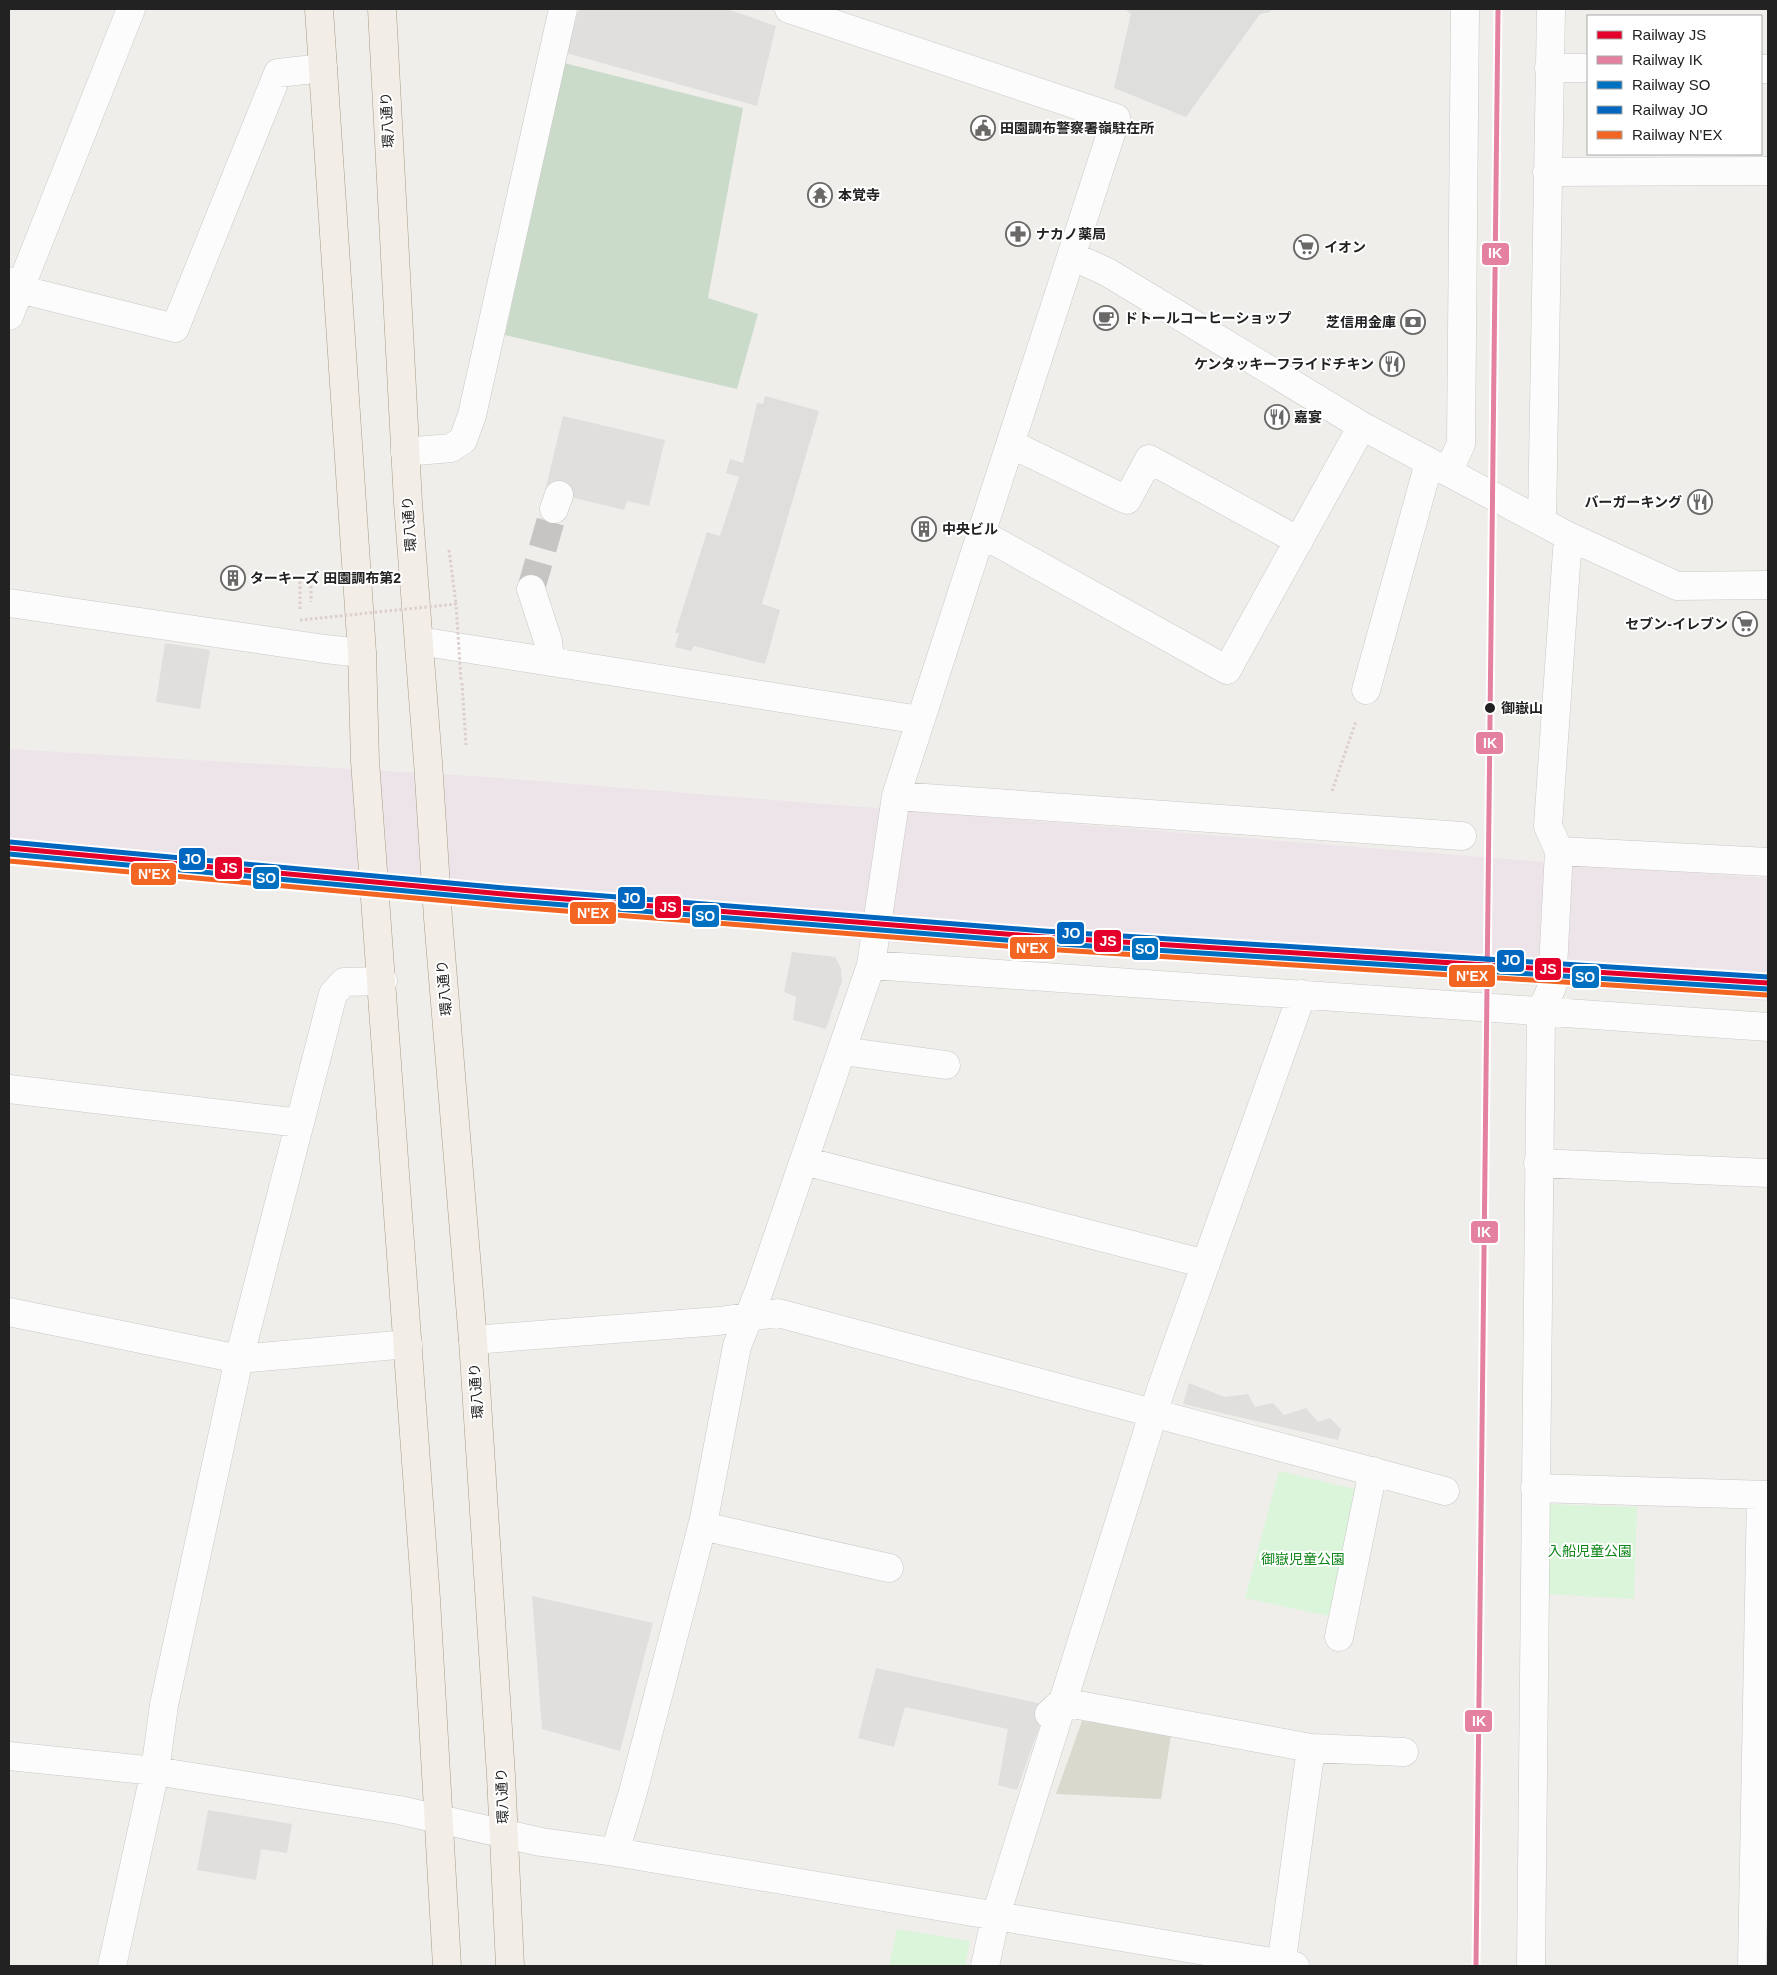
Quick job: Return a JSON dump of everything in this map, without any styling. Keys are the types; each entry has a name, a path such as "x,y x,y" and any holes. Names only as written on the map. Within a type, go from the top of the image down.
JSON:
{"main road":[{"path":"318,9 362,653 365,761 383,981 426,1598 447,1966"},
{"name":"環八通り","path":"382,9 404,452 438,918 473,1340 501,1776 510,1966"}],"street":[{"path":"9,316 14,285 131,9"},
{"path":"404,452 451,448 463,440 469,423 563,9"},
{"path":"1366,690 1439,468 1462,444 1465,9"},
{"path":"1542,521 1551,9"},
{"path":"615,1852 637,1730 702,1526 737,1346 750,1315 804,1161 872,956 895,806 920,720 1116,118 802,11"},
{"path":"14,285 175,328 278,73 322,68"},
{"path":"1549,68 1587,68"},
{"path":"1547,172 1768,170"},
{"path":"1072,256 1107,272 1362,426 1568,536 1678,586 1768,585"},
{"path":"982,534 1227,670 1362,426"},
{"path":"1011,444 1127,500 1148,459 1299,540"},
{"path":"1531,1966 1538,1163 1546,999 1559,858 1548,826 1568,536"},
{"path":"531,589 548,642 550,661"},
{"path":"9,603 362,653"},
{"path":"419,641 920,720"},
{"path":"895,806 1320,826 1462,836"},
{"path":"1559,858 1768,862"},
{"path":"872,956 1302,994 1546,999 1768,1027"},
{"path":"112,1966 155,1771 164,1706 239,1359 333,994 344,982 383,981"},
{"path":"985,1966 996,1915 1052,1711 1138,1459 1302,994"},
{"path":"842,1051 946,1065"},
{"path":"9,1089 300,1123"},
{"path":"804,1161 1206,1264"},
{"path":"1538,1163 1768,1173"},
{"path":"473,1340 720,1321 750,1315 778,1313 1445,1491"},
{"path":"10,1317 239,1359 408,1344"},
{"path":"1338,1637 1374,1471"},
{"path":"1535,1488 1764,1495 1752,1966"},
{"path":"702,1526 889,1568"},
{"path":"1052,1711 1311,1748 1404,1752"},
{"path":"9,1756 155,1771 398,1810 541,1842 615,1852 996,1915 1286,1966 1311,1748"}],"path":[{"path":"449,547 456,604 466,745"},
{"path":"311,602 311,578 300,578 300,620 456,604"},
{"path":"1320,826 1366,690"}],"shaded area":[{"path":"579,9 727,9 776,26 757,106 566,53"},
{"path":"1125,9 1271,9 1270,12 1260,14 1186,117 1114,88 1131,14"},
{"path":"765,396 819,411 762,604 780,610 765,664 694,646 691,651 675,647 679,633 675,633 707,532 720,536 739,477 726,473 730,459 743,463 757,403 763,404"},
{"path":"563,416 665,440 649,506 627,501 624,510 545,491"},
{"path":"165,643 210,650 200,709 156,702"},
{"path":"9,749 489,777 1594,866 1768,878 1768,1001 895,943 9,862"},
{"path":"792,952 835,957 841,968 842,981 826,1029 793,1020 796,997 784,992"},
{"path":"1189,1383 1225,1397 1248,1394 1255,1407 1273,1403 1284,1415 1306,1408 1318,1422 1330,1418 1341,1429 1338,1440 1183,1404"},
{"path":"532,1596 653,1623 620,1751 542,1729"},
{"path":"876,1668 1047,1705 1017,1790 998,1785 1008,1729 905,1707 894,1747 858,1738"},
{"path":"1082,1721 1172,1729 1161,1799 1056,1794"},
{"path":"208,1810 292,1824 287,1853 261,1849 256,1880 197,1870"}],"green space":[{"path":"564,63 743,108 708,298 758,314 737,389 505,335"},
{"name":"御嶽児童公園","path":"1279,1471 1363,1491 1338,1618 1245,1598"},
{"name":"入船児童公園","path":"1544,1504 1637,1507 1634,1599 1544,1594"},
{"path":"897,1929 970,1941 965,1966 889,1966"}],"tunnel":[{"path":"531,589 554,509"}],"rail line":[{"name":"IK","path":"1476,1966 1498,9"},
{"name":"JO","path":"10,842 504,888 1044,931 1768,977"},
{"name":"JS","path":"9,848 503,894 1044,937 1768,983"},
{"name":"SO","path":"9,854 503,900 1044,943 1768,989"},
{"name":"N'EX","path":"9,861 502,906 1043,949 1767,995"}],"place":[{"name":"田園調布警察署嶺駐在所","path":"983,128"},
{"name":"本覚寺","path":"820,195"},
{"name":"ナカノ薬局","path":"1018,234"},
{"name":"イオン","path":"1306,247"},
{"name":"ドトールコーヒーショップ","path":"1106,318"},
{"name":"芝信用金庫","path":"1413,322"},
{"name":"ケンタッキーフライドチキン","path":"1392,364"},
{"name":"嘉宴","path":"1277,417"},
{"name":"バーガーキング","path":"1700,502"},
{"name":"中央ビル","path":"924,529"},
{"name":"ターキーズ 田園調布第2","path":"233,578"},
{"name":"セブン-イレブン","path":"1745,624"},
{"name":"御嶽山","path":"1490,708"}]}
